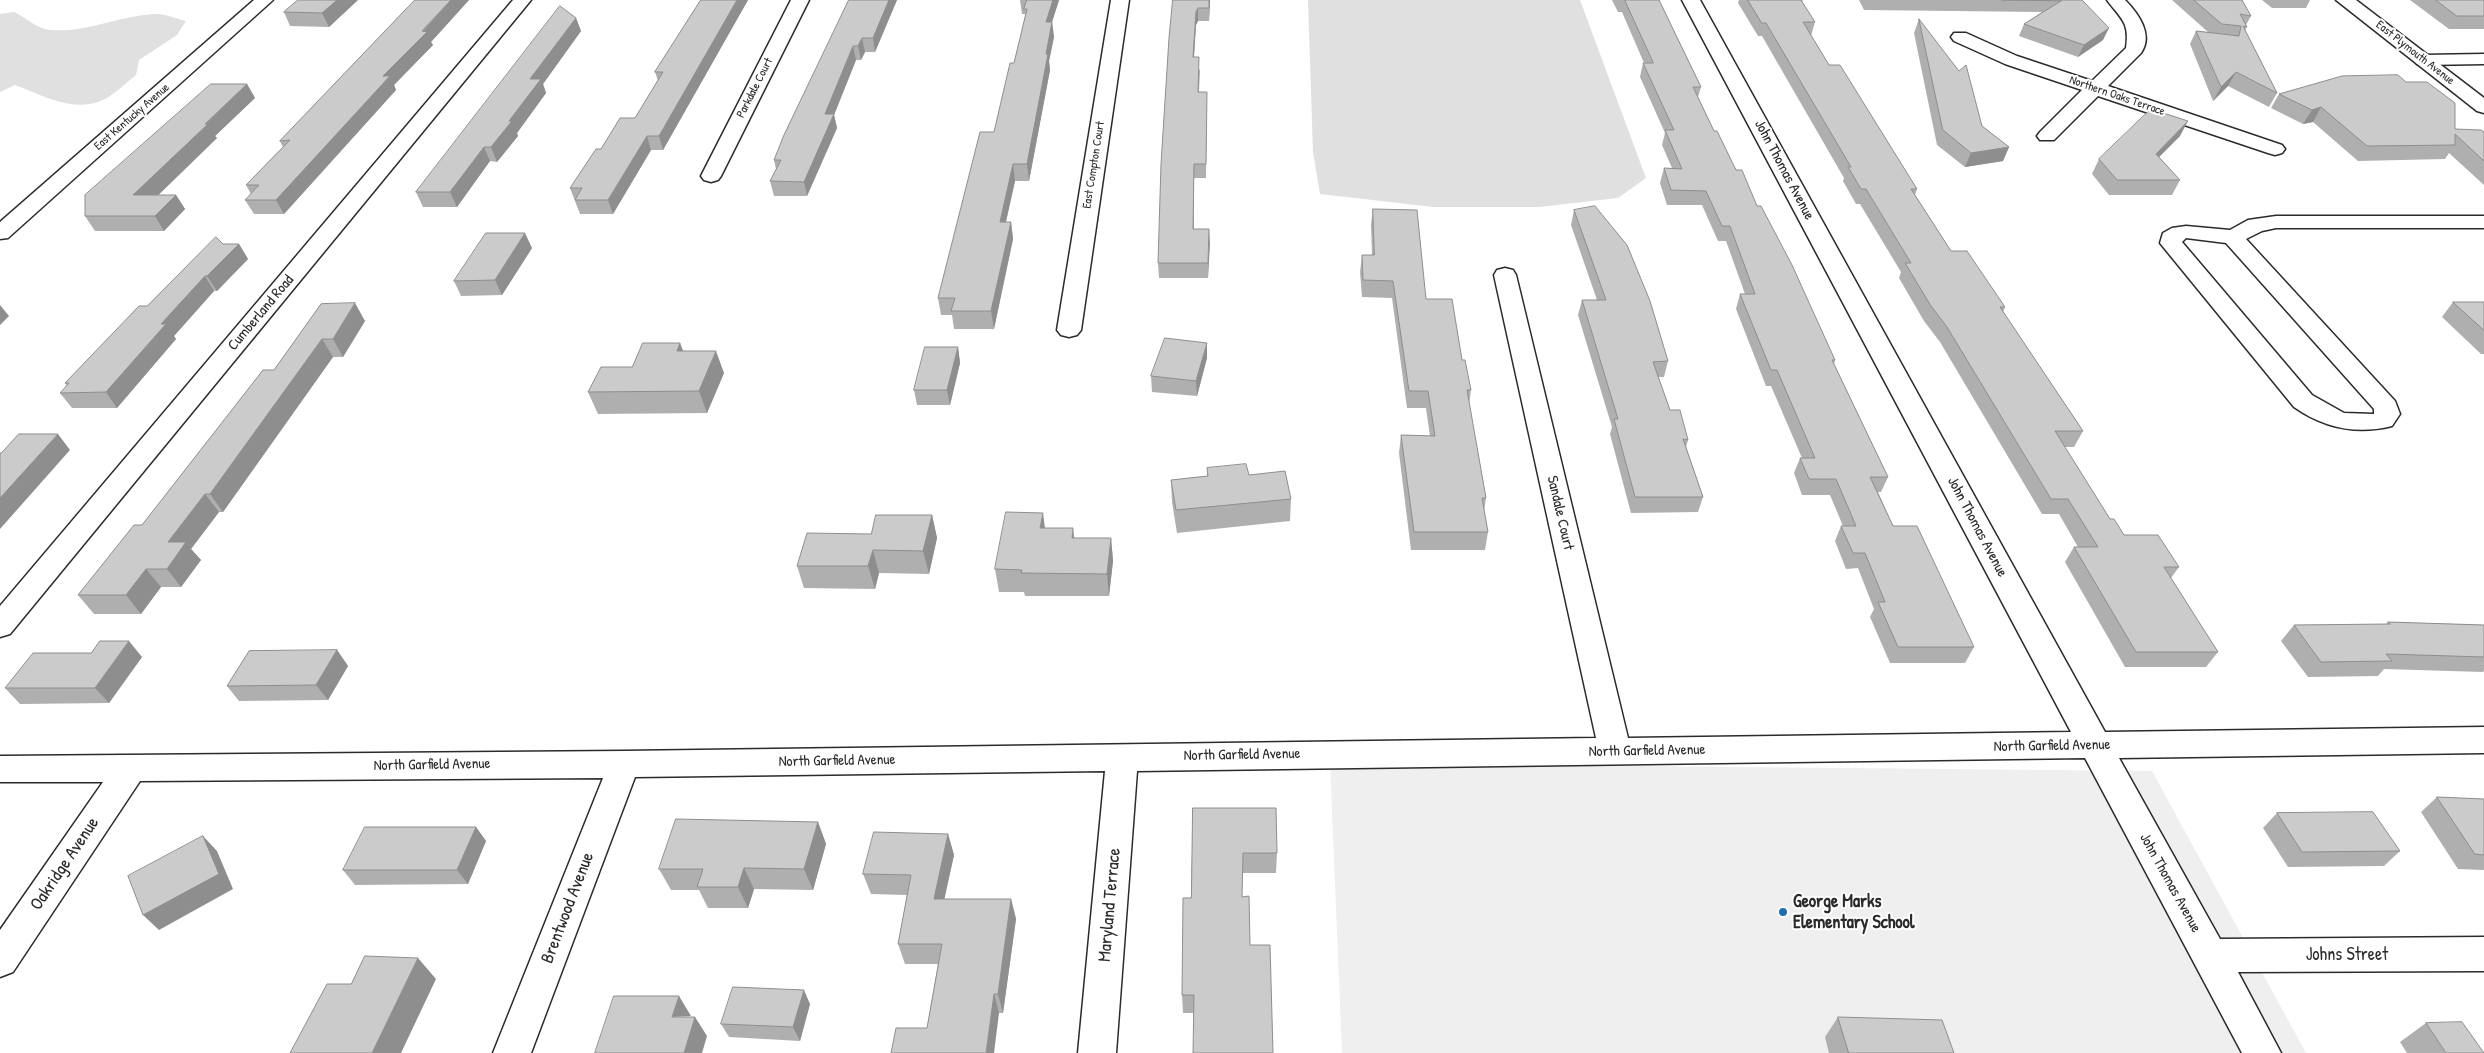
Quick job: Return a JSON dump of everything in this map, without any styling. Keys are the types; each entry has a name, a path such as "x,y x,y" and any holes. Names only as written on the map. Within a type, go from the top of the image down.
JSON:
{"street":[{"name":"East Kentucky Avenue","path":"5,224 264,0"},
{"name":"Cumberland Road","path":"0,626 522,0"},
{"name":"Parkdale Court","path":"711,176 800,0"},
{"name":"East Compton Court","path":"1069,330 1120,0"},
{"name":"John Thomas Avenue","path":"1692,0 2262,1053"},
{"path":"2046,136 2135,49 2138,32 2133,18 2116,0"},
{"name":"East Plymouth Avenue","path":"2345,0 2484,107"},
{"name":"Northern Oaks Terrace","path":"1960,38 2011,60 2275,149"},
{"path":"2423,60 2484,60"},
{"path":"2233,237 2386,407 2387,414 2383,420 2372,423 2341,421 2312,408 2303,401 2171,243 2171,238 2180,232 2233,237 2256,225 2276,222 2484,222"},
{"name":"Sandale Court","path":"1505,275 1615,751"},
{"name":"North Garfield Avenue","path":"0,768 624,764 2484,740"},
{"name":"Maryland Terrace","path":"1097,1053 1122,757"},
{"name":"Brentwood Avenue","path":"512,1053 624,764"},
{"name":"Oakridge Avenue","path":"0,960 131,768"},
{"name":"Johns Street","path":"2209,956 2484,954"}],"shaded area":[{"path":"1308,0 1580,0 1646,178 1618,198 1539,207 1433,207 1320,194 1313,152"},
{"path":"14,12 36,25 51,30 77,29 130,17 157,14 186,21 177,35 139,60 136,75 118,90 98,102 77,105 56,101 15,85 0,92 0,14"},
{"name":"George Marks Elementary School","path":"1330,763 2152,771 2306,1053 1342,1053"}],"building":[{"path":"298,0 337,0 322,13 284,12"},
{"path":"415,0 451,0 422,31 427,32 383,76 390,76 276,200 245,200 259,185 246,185 290,140 280,141"},
{"path":"701,0 737,0 659,136 647,136 608,200 575,200 582,188 570,188 596,149 601,149 620,118 635,118 663,72 655,72"},
{"path":"849,0 889,0 873,38 862,38 858,46 853,46 825,114 834,114 804,182 770,181 781,160 774,160 784,135"},
{"path":"1027,0 1053,0 1046,22 1052,22 1046,54 1048,54 1027,164 1013,164 1000,222 1011,222 991,311 951,311 955,298 938,298 980,132 994,132 1010,63 1014,63 1027,9 1024,9"},
{"path":"1173,0 1209,0 1209,8 1198,8 1196,12 1193,57 1199,57 1198,92 1207,92 1206,164 1194,164 1193,229 1209,229 1208,263 1158,263 1161,164"},
{"path":"1625,0 1659,0 1701,87 1693,87 1714,131 1717,131 1736,170 1742,170 1757,206 1761,206 1792,265 1835,360 1832,360 1888,477 1870,477 1893,526 1917,526 1974,647 1898,647 1878,602 1885,602 1865,553 1853,553 1841,526 1856,526 1836,479 1809,479 1800,458 1815,458 1777,370 1771,370 1740,294 1755,294 1730,226 1722,226 1706,191 1671,190 1664,168 1682,169 1665,130 1674,130 1643,63 1653,63"},
{"path":"1748,0 1801,0 1815,22 1803,22 1829,65 1840,65 1917,189 1911,189 1951,251 1967,251 2005,307 2000,307 2083,431 2055,431 2110,519 2114,519 2124,535 2158,535 2179,567 2164,567 2218,652 2136,652 2074,547 2098,547 2068,499 2051,499 1947,327 1931,306 1905,263 1911,263 1866,189 1861,189 1848,167 1851,167 1766,23 1762,23"},
{"path":"2002,0 2082,0 2109,28 2084,45 2024,24 2061,1"},
{"path":"2194,0 2242,0 2251,16 2240,14 2247,27 2243,26 2277,93 2236,72 2221,87 2196,31 2239,36 2241,26 2222,24"},
{"path":"2436,0 2484,0 2484,16 2457,16"},
{"path":"560,6 576,18 530,79 541,79 509,121 512,121 491,147 484,147 450,192 416,192"},
{"path":"1919,19 1959,71 1966,65 1982,126 2009,147 1971,153 1943,130"},
{"path":"2398,75 2406,82 2427,82 2455,103 2455,129 2481,130 2484,132 2484,161 2455,134 2455,145 2367,146 2321,107 2312,110 2279,94 2342,76"},
{"path":"211,84 247,84 133,195 176,195 155,216 85,216 85,195"},
{"path":"2151,109 2188,121 2156,154 2180,180 2117,180 2099,159"},
{"path":"1595,206 1627,245 1650,301 1668,361 1653,362 1670,410 1680,410 1688,440 1683,439 1703,497 1635,497 1614,419 1618,419 1582,300 1606,300 1574,210"},
{"path":"1373,209 1417,210 1426,299 1452,299 1462,360 1465,360 1471,390 1467,390 1486,498 1482,498 1488,532 1414,532 1401,435 1435,436 1428,391 1409,391 1393,281 1363,280 1362,255 1374,255"},
{"path":"486,233 525,233 495,280 454,281"},
{"path":"216,237 223,244 239,244 205,276 161,324 166,324 106,392 60,393 69,383 65,383 139,306 147,306"},
{"path":"2453,302 2484,302 2484,330"},
{"path":"355,303 333,339 322,339 210,494 205,494 168,542 186,542 167,569 146,569 126,595 78,595 134,525 142,525 263,370 274,370 321,304"},
{"path":"1165,338 1207,343 1196,381 1151,376"},
{"path":"643,343 680,343 677,351 716,351 699,391 588,392 601,367 632,367"},
{"path":"925,347 958,347 947,390 914,390"},
{"path":"19,434 58,434 0,498 0,453"},
{"path":"1246,464 1249,475 1285,471 1291,499 1176,510 1171,480 1208,476 1207,468"},
{"path":"1006,512 1043,513 1040,528 1073,528 1072,538 1111,538 1107,574 1021,573 1022,570 995,569"},
{"path":"876,515 932,515 923,551 873,550 868,566 797,566 807,533 871,534"},
{"path":"2388,622 2484,625 2484,657 2386,654 2392,661 2321,662 2294,625 2390,624"},
{"path":"100,641 129,641 95,688 5,688 33,653 91,653"},
{"path":"337,650 316,685 227,686 249,651"},
{"path":"2437,797 2484,799 2484,855 2475,854"},
{"path":"1193,808 1276,808 1277,853 1243,853 1242,897 1249,896 1250,945 1270,945 1273,1053 1193,1053 1194,995 1182,995 1183,898 1191,898"},
{"path":"2373,812 2400,851 2302,852 2277,813"},
{"path":"676,819 818,822 804,869 744,868 738,887 697,887 703,869 659,869"},
{"path":"365,827 476,827 457,870 343,870"},
{"path":"874,832 948,834 934,899 1011,899 998,994 994,994 986,1053 891,1053 896,1028 927,1028 942,944 898,944 911,875 863,874"},
{"path":"203,836 219,874 143,915 128,876"},
{"path":"365,956 418,958 372,1053 290,1053 327,984 351,984"},
{"path":"733,987 804,990 793,1027 721,1024"},
{"path":"614,996 679,996 672,1017 695,1017 684,1053 595,1053"},
{"path":"1838,1017 1942,1020 1954,1053 1849,1053"},
{"path":"2462,1022 2484,1053 2446,1053 2426,1023"}],"place":[{"name":"George Marks Elementary School","path":"1783,912"}]}
